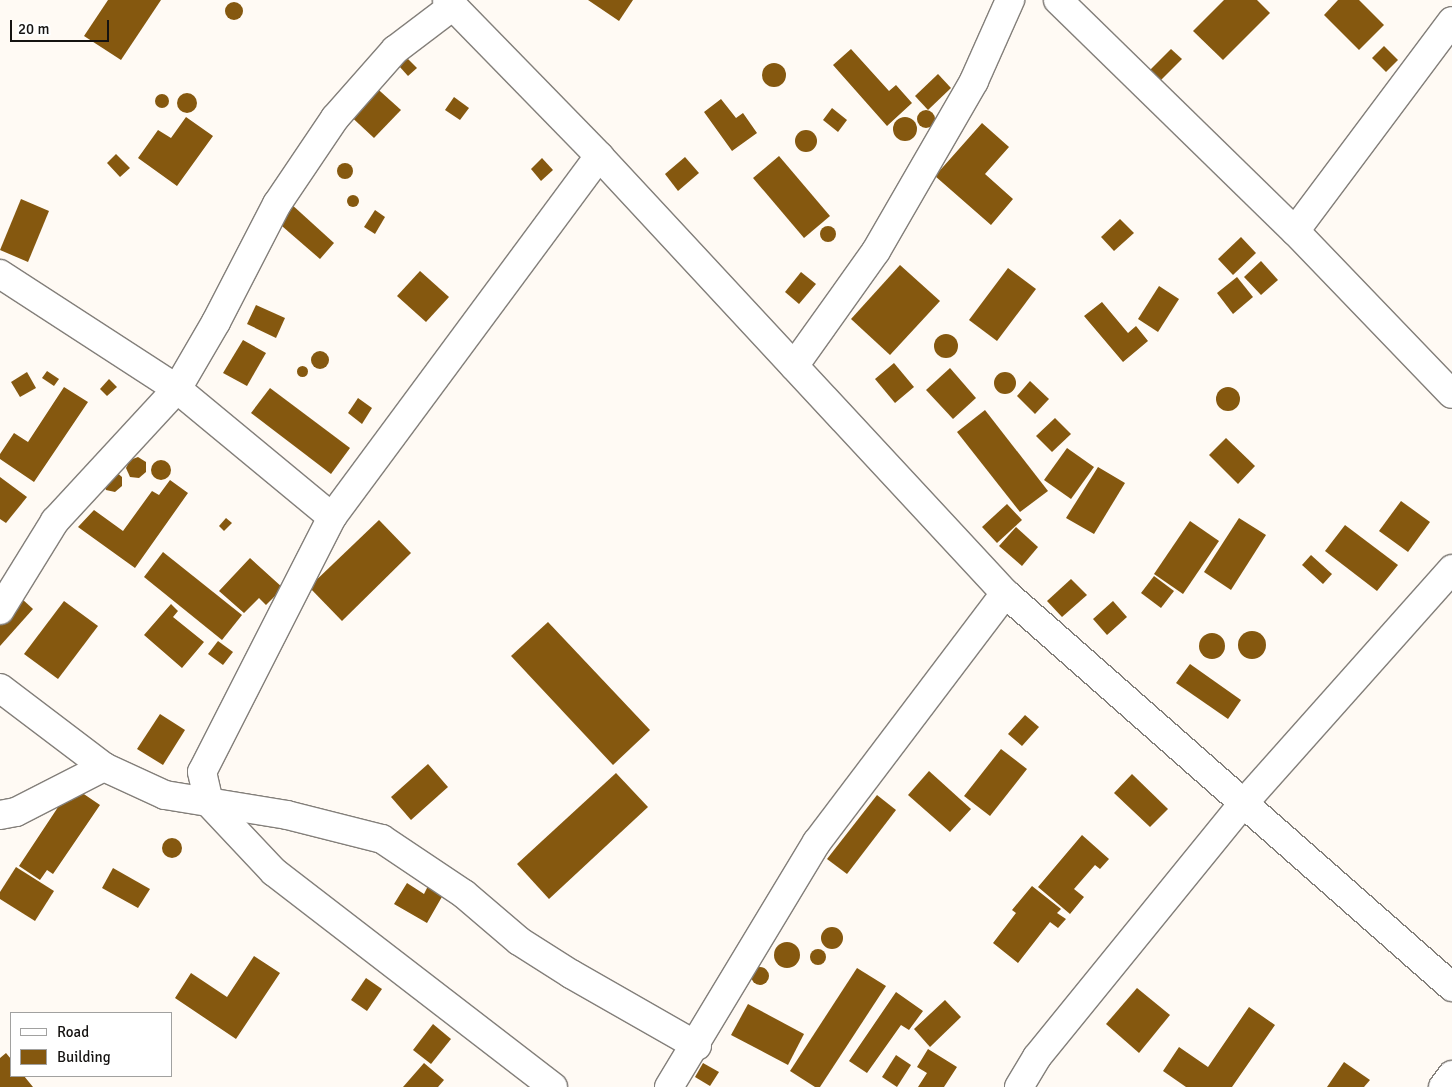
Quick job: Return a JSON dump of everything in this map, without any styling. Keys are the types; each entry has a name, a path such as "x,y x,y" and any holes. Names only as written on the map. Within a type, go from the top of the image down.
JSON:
{"street":[{"path":"794,366 876,251 974,81 1010,0"},
{"path":"1058,0 1295,231 1452,394"},
{"path":"0,610 55,521 177,388 216,322 278,204 335,118 395,50 450,3 599,156 1005,594 1242,805 1452,986"},
{"path":"1295,231 1452,21"},
{"path":"553,1087 274,872 209,803 202,772 332,518 599,156"},
{"path":"0,274 177,388 332,518"},
{"path":"1019,1087 1037,1057 1242,805 1452,569"},
{"path":"669,1087 697,1046 817,842 1005,594"},
{"path":"0,688 104,767 165,795 286,815 382,839 464,894 519,941 571,974 697,1046"},
{"path":"0,815 16,812 104,767"},
{"path":"1443,1087 1452,1075"}],"building":[{"path":"108,0 161,0 121,60 84,36"},
{"path":"588,0 633,0 619,21"},
{"path":"1224,0 1257,0 1270,13 1223,60 1193,31"},
{"path":"1338,0 1359,0 1384,25 1359,50 1324,15"},
{"path":"234,2 240,5 243,11 240,17 234,20 228,17 225,11 228,5"},
{"path":"1384,46 1398,60 1386,72 1372,58"},
{"path":"851,49 889,91 896,85 912,103 887,126 833,65"},
{"path":"1171,49 1182,59 1160,81 1150,70"},
{"path":"407,58 417,68 408,76 399,66"},
{"path":"774,63 783,66 786,75 783,84 774,87 765,84 762,75 765,66"},
{"path":"938,74 951,88 928,110 915,96"},
{"path":"371,83 401,110 374,138 345,111"},
{"path":"187,93 194,96 197,103 194,110 187,113 180,110 177,103 180,96"},
{"path":"162,94 167,96 169,101 167,106 162,108 157,106 155,101 157,96"},
{"path":"454,97 469,108 460,120 445,110"},
{"path":"721,99 736,118 743,113 757,133 732,151 704,112"},
{"path":"832,108 847,120 838,132 823,120"},
{"path":"926,110 932,113 935,119 932,125 926,128 920,125 917,119 920,113"},
{"path":"186,117 213,136 177,186 138,158 158,130 171,138"},
{"path":"905,117 910,118 916,124 916,134 910,140 905,141 900,140 894,134 893,129 894,124 900,118"},
{"path":"982,123 1009,147 985,174 1013,199 991,225 935,176"},
{"path":"806,130 814,133 817,141 814,149 806,152 798,149 795,141 798,133"},
{"path":"116,154 130,168 120,177 107,163"},
{"path":"779,156 830,216 804,238 753,178"},
{"path":"685,157 699,173 678,191 665,174"},
{"path":"542,158 553,170 541,181 531,169"},
{"path":"342,163 348,163 353,168 351,177 342,179 337,174 337,168"},
{"path":"351,195 355,195 359,201 355,207 351,207 347,203 347,199"},
{"path":"21,199 49,211 28,262 0,250"},
{"path":"290,203 334,243 320,259 275,220"},
{"path":"375,210 385,217 375,234 364,227"},
{"path":"1120,219 1134,233 1114,251 1101,237"},
{"path":"828,226 836,234 828,242 820,234"},
{"path":"1241,237 1256,253 1233,275 1218,259"},
{"path":"1261,261 1278,280 1261,295 1244,277"},
{"path":"900,265 940,301 890,355 851,319"},
{"path":"1008,268 1036,289 997,341 969,320"},
{"path":"420,271 449,297 426,322 397,296"},
{"path":"801,272 816,284 799,304 785,292"},
{"path":"1237,277 1253,297 1233,314 1217,293"},
{"path":"1159,286 1179,299 1158,332 1138,319"},
{"path":"1102,302 1128,333 1136,326 1148,341 1123,362 1084,316"},
{"path":"256,305 285,318 276,338 247,324"},
{"path":"941,334 951,334 958,341 958,351 951,358 941,358 934,351 934,341"},
{"path":"243,340 266,353 247,386 223,373"},
{"path":"320,351 326,354 329,360 326,366 320,369 314,366 311,360 314,354"},
{"path":"894,363 914,387 895,403 875,379"},
{"path":"302,365 308,371 302,377 296,371"},
{"path":"950,368 976,398 953,419 926,390"},
{"path":"47,371 59,379 54,386 42,378"},
{"path":"27,372 36,388 20,397 11,382"},
{"path":"1005,372 1013,375 1016,383 1013,391 1005,394 997,391 994,383 997,375"},
{"path":"109,379 117,387 107,396 100,389"},
{"path":"1030,381 1049,399 1035,414 1017,396"},
{"path":"64,387 88,402 34,482 0,459 0,454 14,433 28,442"},
{"path":"1228,387 1237,390 1240,399 1237,408 1228,411 1219,408 1216,399 1219,390"},
{"path":"270,388 350,448 331,474 251,413"},
{"path":"358,398 372,408 362,424 348,413"},
{"path":"985,410 1048,491 1020,512 957,432"},
{"path":"1055,418 1071,434 1052,452 1036,436"},
{"path":"1226,438 1255,466 1238,484 1209,455"},
{"path":"1067,448 1094,467 1071,499 1044,480"},
{"path":"138,457 146,462 146,472 139,478 130,477 126,468 130,460"},
{"path":"161,460 168,463 171,470 168,477 161,480 154,477 151,470 154,463"},
{"path":"1098,467 1125,483 1094,534 1066,518"},
{"path":"115,471 122,477 122,486 115,492 106,490 102,481"},
{"path":"0,477 27,497 6,523 0,519"},
{"path":"170,480 188,493 135,568 78,527 94,510 123,531 152,491 159,495"},
{"path":"1401,501 1430,522 1408,552 1379,531"},
{"path":"1007,504 1022,520 997,543 982,527"},
{"path":"226,518 232,523 224,531 219,526"},
{"path":"1239,518 1266,535 1231,590 1204,572"},
{"path":"379,520 411,553 342,621 309,587"},
{"path":"1190,521 1219,541 1183,594 1154,574"},
{"path":"1345,525 1398,565 1377,591 1325,551"},
{"path":"1016,527 1038,547 1022,566 999,546"},
{"path":"163,552 242,615 222,640 144,577"},
{"path":"1311,555 1332,574 1323,584 1302,565"},
{"path":"250,558 283,588 266,605 259,598 244,613 219,591"},
{"path":"1154,576 1174,591 1161,608 1141,593"},
{"path":"1071,579 1087,595 1062,617 1047,601"},
{"path":"21,598 33,609 0,646 0,622"},
{"path":"64,601 98,626 58,679 24,654"},
{"path":"1113,601 1127,617 1107,635 1093,619"},
{"path":"171,604 178,611 173,617 204,642 182,668 144,635"},
{"path":"548,622 650,730 613,765 511,656"},
{"path":"1252,631 1262,635 1266,645 1262,655 1252,659 1242,655 1238,645 1242,635"},
{"path":"1212,633 1221,637 1225,646 1221,655 1212,659 1203,655 1199,646 1203,637"},
{"path":"218,641 233,652 223,665 208,654"},
{"path":"1190,664 1241,700 1228,719 1176,683"},
{"path":"160,714 185,730 163,765 137,749"},
{"path":"1025,715 1039,727 1022,746 1008,734"},
{"path":"1001,749 1027,769 990,816 964,796"},
{"path":"428,764 448,787 411,820 391,797"},
{"path":"929,771 971,809 950,832 908,795"},
{"path":"616,773 648,807 549,899 517,864"},
{"path":"1132,774 1168,809 1150,827 1114,793"},
{"path":"72,786 100,805 53,874 47,870 40,880 19,866"},
{"path":"877,795 896,810 847,874 827,859"},
{"path":"1082,835 1109,859 1100,869 1095,865 1074,889 1084,897 1070,914 1038,887"},
{"path":"172,838 179,841 182,848 179,855 172,858 165,855 162,848 165,841"},
{"path":"16,867 54,891 35,921 0,899 0,892"},
{"path":"113,868 150,889 138,908 102,888"},
{"path":"407,883 424,894 428,886 443,895 427,923 394,904"},
{"path":"1032,886 1061,909 1057,913 1066,919 1058,928 1050,922 1018,963 993,943 1016,913 1012,910"},
{"path":"832,927 840,930 843,938 840,946 832,949 824,946 821,938 824,930"},
{"path":"787,942 796,946 800,955 796,964 787,968 778,964 774,955 778,946"},
{"path":"815,949 821,949 826,954 824,963 815,965 810,960 810,954"},
{"path":"254,956 280,973 236,1039 175,998 191,973 227,997"},
{"path":"760,967 766,970 769,976 766,982 760,985 754,982 751,976 754,970"},
{"path":"857,968 886,986 820,1087 815,1087 790,1071"},
{"path":"366,978 382,989 367,1011 351,1000"},
{"path":"1137,988 1170,1015 1139,1053 1106,1024"},
{"path":"896,992 923,1011 909,1030 901,1025 867,1073 849,1061"},
{"path":"945,1000 961,1017 930,1047 914,1029"},
{"path":"748,1004 804,1034 788,1065 731,1035"},
{"path":"1249,1007 1275,1025 1232,1087 1186,1087 1163,1071 1179,1047 1208,1067"},
{"path":"433,1024 451,1039 431,1064 413,1050"},
{"path":"928,1049 957,1067 944,1087 918,1087 927,1073 917,1067"},
{"path":"6,1053 10,1058 10,1077 25,1077 33,1087 0,1087 0,1058"},
{"path":"896,1055 911,1065 897,1087 882,1077"},
{"path":"1344,1062 1370,1080 1364,1087 1327,1087"},
{"path":"424,1063 444,1080 438,1087 403,1087"},
{"path":"703,1063 719,1072 710,1086 695,1077"}]}
